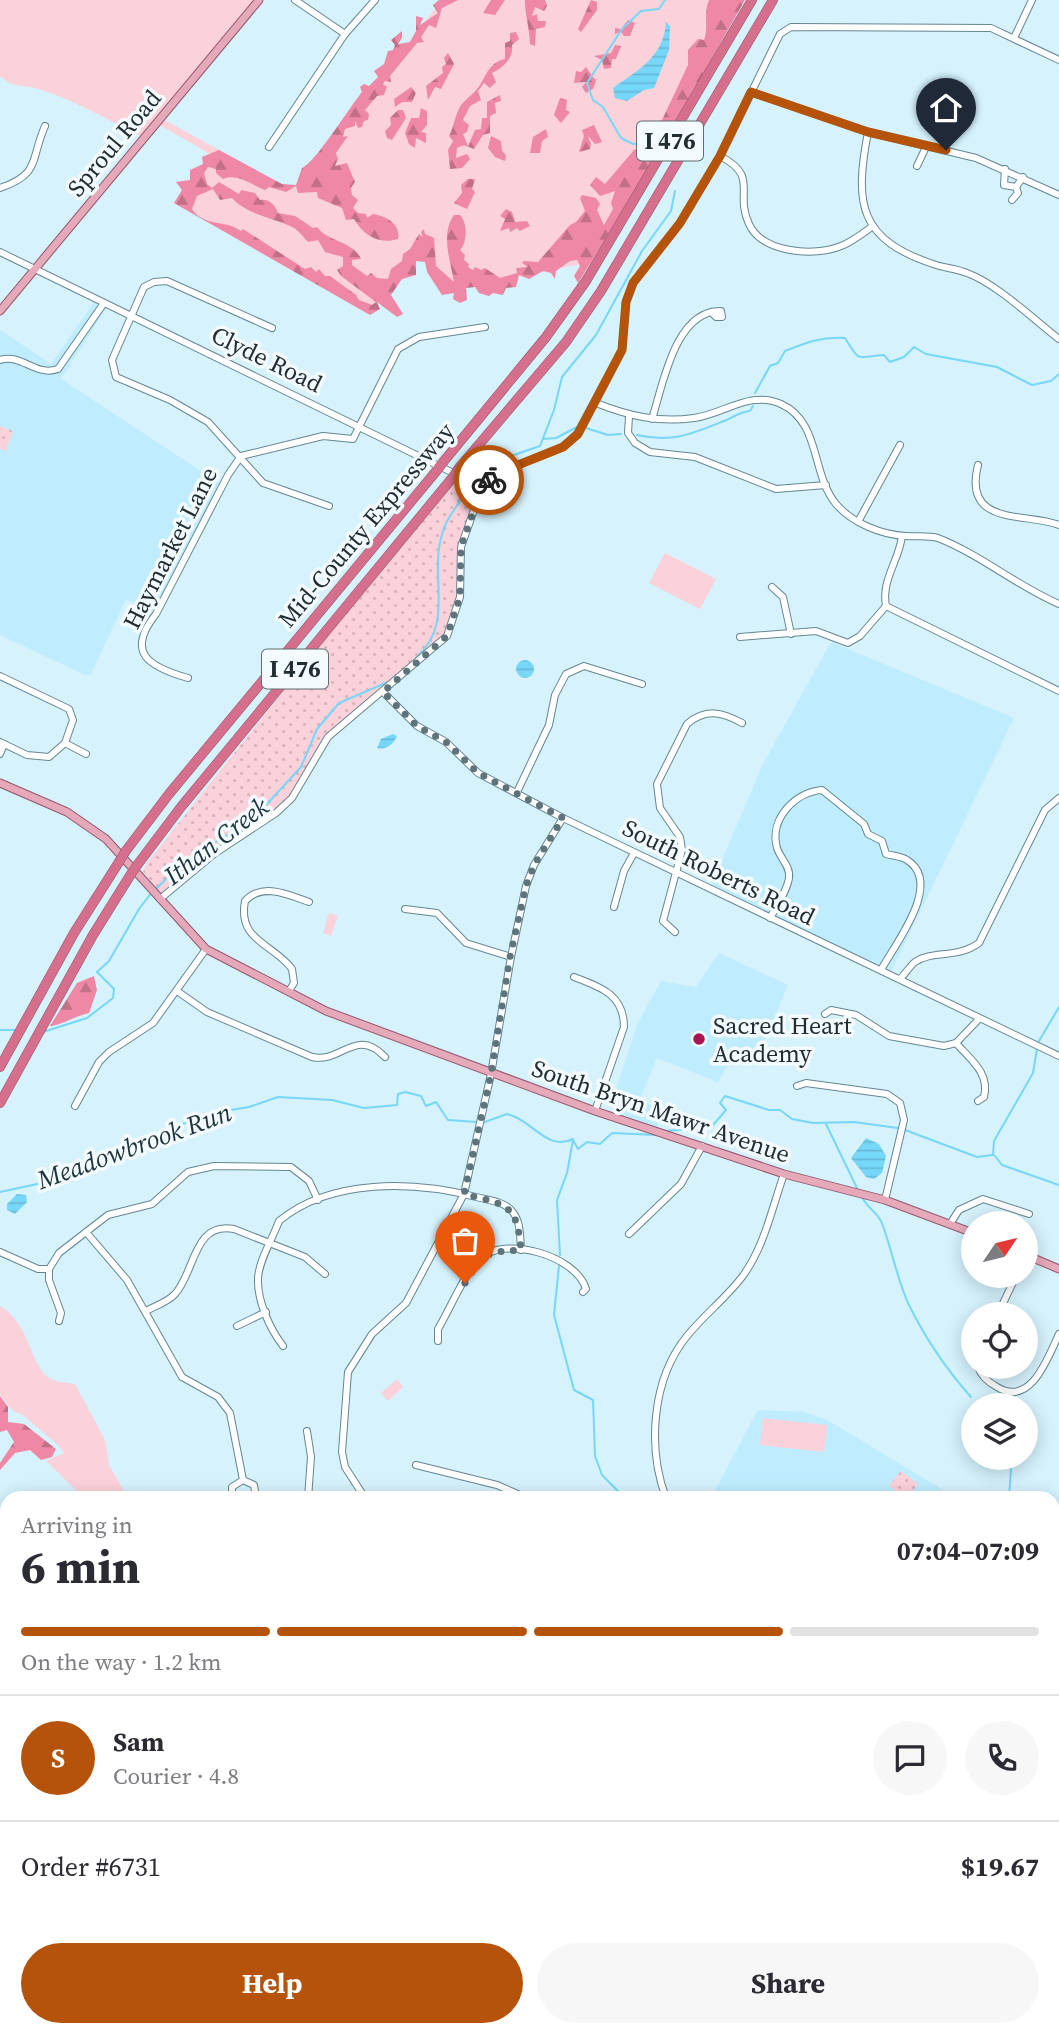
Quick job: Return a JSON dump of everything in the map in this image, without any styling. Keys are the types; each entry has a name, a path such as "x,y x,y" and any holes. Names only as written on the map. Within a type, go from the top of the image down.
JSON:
{"highway":[{"name":"Mid-County Expressway","path":"0,1067 75,933 125,852 177,784 546,337 586,281 752,0"},
{"name":"Mid-County Expressway","path":"0,1103 138,864 181,807 566,342 612,275 773,0"}],"main road":[{"name":"Sproul Road","path":"0,311 259,0"},
{"name":"South Bryn Mawr Avenue","path":"0,783 67,812 90,826 106,839 206,949 327,1011 595,1111 784,1174 885,1200 961,1228"},
{"path":"1038,1261 1059,1269"}],"street":[{"path":"295,0 345,34"},
{"path":"269,147 345,34 375,0"},
{"path":"1014,38 1032,0"},
{"path":"155,894 276,813 292,798 328,737 447,636 460,597 461,547 477,484 570,442 596,403 622,350 626,302 633,283 680,223 720,156 779,34 791,27 991,28 1059,60"},
{"path":"751,92 868,132 976,158 1059,195"},
{"path":"0,188 17,182 30,172 46,126"},
{"path":"868,132 859,176 860,192 873,226 900,251 969,273 1059,339"},
{"path":"917,166 926,147"},
{"path":"720,156 740,169 745,183 744,205 748,222 767,243 813,252 826,250 842,246 873,226"},
{"path":"1005,169 1002,179 1004,185 1016,187"},
{"path":"1016,187 1023,177"},
{"path":"1012,200 1018,193 1016,187"},
{"name":"Clyde Road","path":"0,252 477,484"},
{"path":"272,328 167,281 154,282 144,287 112,360 116,377 170,400 208,422 263,482 329,506"},
{"path":"0,360 16,359 42,372 58,369 104,303"},
{"path":"652,419 686,326 711,312"},
{"path":"360,425 398,349 408,341 485,327"},
{"path":"596,403 629,416 652,419 695,418 748,400 781,404 798,415 806,429 826,485 836,504 881,533 935,537 1059,604"},
{"path":"629,416 628,433 635,443 650,452 695,457 776,489 826,485"},
{"name":"Haymarket Lane","path":"188,678 155,667 142,650 142,635 156,614 228,475 241,456 323,436 350,440 360,425"},
{"path":"859,520 900,445"},
{"path":"978,465 976,485 989,509 1012,519 1044,520 1059,525"},
{"path":"886,606 883,592 900,555 902,536"},
{"path":"772,587 783,597 791,634"},
{"path":"740,637 816,631 848,643 860,636 886,606"},
{"path":"886,606 1059,691"},
{"path":"517,792 549,725 555,695 566,674 584,666 642,684"},
{"path":"0,676 69,709 73,720 65,743 49,757 38,757 2,743 0,754"},
{"name":"South Roberts Road","path":"383,692 417,726 446,742 478,773 634,853 900,979 978,1020 1059,1056"},
{"path":"675,932 663,921 682,850 680,837 660,808 657,784 687,724 695,717 717,713 743,723"},
{"path":"65,743 86,754"},
{"path":"770,918 789,878 789,870 777,847 779,821 804,793 822,790 864,824 868,834 882,841 886,854 906,859 914,866 921,880 922,893 915,911 881,970"},
{"path":"900,979 915,962 923,958 963,954 979,943 1045,810 1059,799"},
{"path":"360,1491 345,1467 342,1452 348,1372 372,1334 406,1303 464,1194 491,1074 510,957 534,865 563,818"},
{"path":"614,907 624,871 634,853"},
{"path":"289,991 294,983 292,969 251,936 243,910 245,901 264,891 280,892 309,902"},
{"path":"405,909 437,913 466,943 510,957"},
{"path":"75,1107 99,1062 109,1052 153,1023 206,949"},
{"path":"574,977 608,992 617,999 624,1017 624,1027 595,1111"},
{"path":"177,991 207,1013 312,1056 319,1058 352,1045 364,1044 378,1049 386,1057"},
{"path":"825,1014 831,1010 856,1015 888,1036 944,1046 956,1043 978,1020"},
{"path":"956,1043 981,1071 986,1082 985,1097 978,1101"},
{"path":"797,1086 806,1083 884,1093 900,1103 904,1120 885,1200"},
{"path":"629,1234 681,1184 702,1146"},
{"path":"60,1321 61,1313 49,1280 49,1269 59,1253 108,1215 152,1204 188,1172 214,1166 291,1167 309,1181 318,1200"},
{"path":"663,1491 656,1473 654,1436 660,1395 669,1367 685,1338 742,1278 757,1253 784,1174"},
{"path":"283,1346 270,1325 258,1277 279,1221 318,1200 353,1189 415,1187 464,1194 506,1205 513,1212 519,1227 521,1250"},
{"path":"950,1224 959,1210 983,1199 1020,1211"},
{"path":"146,1311 178,1291 196,1249 216,1230 234,1229 271,1242 305,1257 325,1274"},
{"path":"86,1232 127,1280 182,1377 218,1397 230,1413 243,1480"},
{"path":"438,1341 438,1329 478,1260 492,1251 546,1253 574,1269 583,1278 586,1289 583,1292"},
{"path":"0,1252 38,1269 49,1269"},
{"path":"237,1326 266,1312"},
{"path":"1038,1378 1059,1334"},
{"path":"987,1379 1001,1390 1015,1392 1029,1387 1037,1379"},
{"path":"307,1431 311,1457 309,1491"},
{"path":"416,1465 497,1485 511,1491"},
{"path":"233,1491 234,1485 243,1480"},
{"path":"243,1480 254,1485 255,1491"}],"shaded area":[{"path":"0,0 259,0 161,118 281,184 296,186 442,0 743,0 592,262 452,289 421,257 365,312 174,203 214,156 156,123 145,136 138,135 65,99 39,89 14,85 0,76"},
{"path":"95,301 107,307 61,379 222,485 156,614 126,599 91,674 85,675 0,635 0,330 51,364"},
{"path":"0,426 13,431 6,451 0,449"},
{"path":"453,477 482,487 461,547 460,597 447,636 328,737 292,798 161,893 143,872 147,863"},
{"path":"665,553 716,579 700,609 649,583"},
{"path":"831,642 1014,718 891,972 711,886 762,766"},
{"path":"329,913 338,916 331,936 323,933"},
{"name":"Sacred Heart Academy","path":"719,953 788,985 755,1064 734,1054 718,1082 657,1058 640,1099 662,1112 657,1128 619,1116 623,1105 615,1093 637,1025 661,981 696,987"},
{"path":"0,1306 18,1324 45,1375 53,1380 75,1384 105,1440 109,1465 124,1491 77,1491 46,1461 64,1453 59,1446 23,1415 13,1411 0,1395"},
{"path":"397,1379 403,1387 388,1401 381,1393"},
{"path":"758,1410 805,1412 829,1421 945,1491 715,1491"},
{"path":"763,1418 827,1425 824,1452 760,1445"},
{"path":"901,1471 918,1484 912,1491 896,1491 889,1486"}],"green space":[{"path":"439,0 458,0 442,8 436,28 429,25 421,37 424,42 417,43 390,76 391,82 385,81 383,84 387,87 384,95 377,96 365,110 369,114 368,120 364,121 362,127 358,128 355,121 355,126 345,129 343,137 348,136 336,153 338,159 335,166 347,163 355,182 351,188 352,195 358,200 353,208 358,213 366,214 367,218 373,214 391,222 397,229 398,239 384,241 372,237 362,230 354,219 346,220 342,208 318,198 317,192 298,193 296,186 286,192 269,187 265,190 234,177 223,179 216,173 216,169 208,167 204,173 207,184 212,188 219,182 239,194 241,190 255,193 260,200 272,203 278,213 295,216 313,228 317,227 357,253 361,259 352,260 352,265 367,276 371,273 377,278 388,279 391,269 402,261 403,254 410,249 419,234 423,237 421,232 424,229 425,234 434,238 436,266 454,282 447,240 454,215 460,215 463,219 465,238 460,250 465,255 464,260 469,264 468,267 473,270 475,267 481,270 485,268 500,278 517,273 516,268 528,267 522,263 524,261 538,262 570,225 576,222 585,211 580,198 582,195 596,198 600,204 597,210 604,225 613,209 611,203 615,191 600,196 590,185 596,177 605,184 634,150 649,143 656,122 662,120 688,65 688,50 698,39 704,40 709,0 745,0 712,58 711,67 693,90 671,132 578,283 574,276 580,266 577,260 570,261 556,271 555,279 551,273 543,271 529,279 519,275 516,287 506,288 503,295 493,293 489,296 479,293 475,287 466,288 467,300 460,303 453,299 454,293 442,295 427,272 425,262 416,261 416,275 402,279 391,295 403,314 397,317 377,302 380,309 370,315 174,203 182,190 176,182 190,180 190,170 203,164 202,157 219,150 282,184 296,185 302,168 323,146 362,92 360,87 364,84 369,86 378,77 374,71 384,64 388,51 393,50 395,45 391,40 402,31 398,44 410,42 416,31 416,16 423,18 420,25 438,13 433,5","holes":["213,189 220,200 232,198 253,212 294,228 308,242 318,240 325,252 343,257 343,266 337,270 341,276 376,302 372,305 359,300 356,295 330,276 325,276 319,269 316,272 311,267 305,269 243,229 241,231 208,221 192,209 197,196"]},
{"path":"491,0 505,0 495,15 483,13"},
{"path":"525,0 545,0 547,6 544,11 535,7 532,16 537,14 538,21 546,21 545,27 536,29 535,46 530,44"},
{"path":"591,0 597,2 597,10 581,32 578,29"},
{"path":"628,20 635,23 630,36 624,36 621,32 615,34 615,28 621,29"},
{"path":"516,32 519,39 512,45 509,59 492,73 496,82 490,88 484,83 478,91 481,100 470,106 463,120 469,125 467,132 463,134 468,146 475,130 481,129 482,118 487,118 487,102 500,95 501,101 495,103 496,113 490,116 490,133 483,135 474,149 464,145 457,148 456,158 467,154 470,159 462,168 450,169 448,150 453,141 449,136 459,109 479,87 492,66 505,59 505,43 510,41 510,33"},
{"path":"615,45 621,46 616,59 612,59 611,68 604,69 602,60 594,56 611,53"},
{"path":"448,53 454,64 441,89 435,87 428,100 426,86 443,73 442,67 446,64 444,58"},
{"path":"586,67 596,81 593,89 586,93 582,87 586,82 574,83 576,71 581,72"},
{"path":"411,87 416,93 412,102 402,102 395,107 394,99"},
{"path":"560,98 567,100 566,110 570,112 561,123 554,115"},
{"path":"421,108 427,111 427,125 421,132 426,133 426,143 416,138 415,148 409,144 405,133 411,118 419,118"},
{"path":"398,110 403,110 406,118 392,140 387,138 385,131 391,125 390,118"},
{"path":"594,125 602,142 595,144 588,136 590,149 579,152 584,136 582,130"},
{"path":"546,129 548,137 542,141 540,153 530,153 533,137"},
{"path":"491,136 501,141 502,151 506,155 505,161 495,157 488,148"},
{"path":"468,179 475,179 472,189 475,192 467,209 454,203 462,193 461,185"},
{"path":"506,209 512,212 515,222 527,221 530,226 520,231 517,228 510,232 509,228 500,231 505,219 500,216"},
{"path":"94,976 97,990 89,1013 50,1026 77,983"},
{"path":"0,1396 8,1407 8,1422 24,1424 56,1449 52,1457 41,1460 30,1450 15,1453 0,1470 0,1463 14,1442 7,1430 0,1432"}],"water":[{"path":"666,22 670,26 669,50 654,88 644,90 627,101 615,98 613,88 655,54"},
{"path":"525,660 531,663 534,669 531,675 525,678 519,675 516,669 519,663"},
{"path":"393,734 397,736 392,744 377,748 381,739"},
{"path":"866,1138 879,1144 886,1156 882,1173 874,1179 866,1177 851,1158"},
{"path":"17,1194 26,1195 27,1202 15,1214 7,1210 7,1204"}],"waterway":[{"name":"Ithan Creek","path":"654,154 649,143 633,144 621,138 603,107 593,100 587,83 622,29 641,11 659,9 665,0"},
{"name":"Ithan Creek","path":"476,481 497,461 540,446 554,410 562,377 596,335 642,251 671,211 675,191"},
{"path":"755,393 770,366 778,363 785,351 829,338 845,338 859,357 884,355 890,362 904,357 914,347 926,354 997,367 1032,385 1051,381 1059,374"},
{"path":"637,435 661,438 682,436 750,411 753,406"},
{"path":"543,439 556,438 579,426"},
{"path":"586,428 608,435 621,434"},
{"name":"Ithan Creek","path":"416,658 428,643 435,628 439,595 438,561 445,526 472,485"},
{"name":"Ithan Creek","path":"156,889 181,864 254,818 301,767 317,729 339,703 388,682"},
{"name":"Ithan Creek","path":"43,1032 87,1018 113,998 114,989 97,972 109,961 152,892"},
{"path":"1039,1041 1059,1007"},
{"name":"Ithan Creek","path":"0,1030 16,1030"},
{"path":"993,1155 994,1141 1033,1073 1037,1049"},
{"name":"Meadowbrook Run","path":"0,1192 42,1183 67,1172 82,1171 119,1156 165,1130 218,1112 249,1107 278,1097 332,1100 364,1108 397,1105 398,1094 405,1092 421,1096 426,1106 436,1102 448,1120 477,1122"},
{"name":"Meadowbrook Run","path":"665,1131 713,1125 726,1110 720,1103 725,1096 769,1110 780,1110 792,1119 813,1123 854,1122 898,1128"},
{"name":"Meadowbrook Run","path":"482,1123 507,1114 555,1141 573,1139"},
{"path":"826,1124 857,1188"},
{"name":"Meadowbrook Run","path":"905,1130 977,1157 993,1155"},
{"name":"Meadowbrook Run","path":"573,1140 578,1149 587,1142 600,1144 612,1133 657,1135"},
{"path":"560,1255 557,1200 567,1173 573,1140"},
{"name":"Meadowbrook Run","path":"995,1156 1002,1165 1059,1185"},
{"path":"862,1197 881,1221 914,1315 953,1376 968,1393"},
{"path":"559,1266 554,1315 574,1390 593,1400 595,1456 602,1475 618,1491"},
{"path":"1009,1491 1011,1470"}],"way so far":[{"path":"465,1283 478,1260 486,1254 492,1251 521,1250 517,1218 506,1205 464,1194 491,1074 510,957 526,886 534,865 563,818 478,773 446,742 417,726 383,692 447,636 460,597 458,563 461,547 482,487 489,480"}],"place":[{"name":"Sacred Heart Academy","path":"699,1039"}],"route":[{"path":"489,480 498,473 563,447 578,434 622,350 626,302 633,283 668,234 680,223 720,156 751,92 868,132 946,150"}]}
